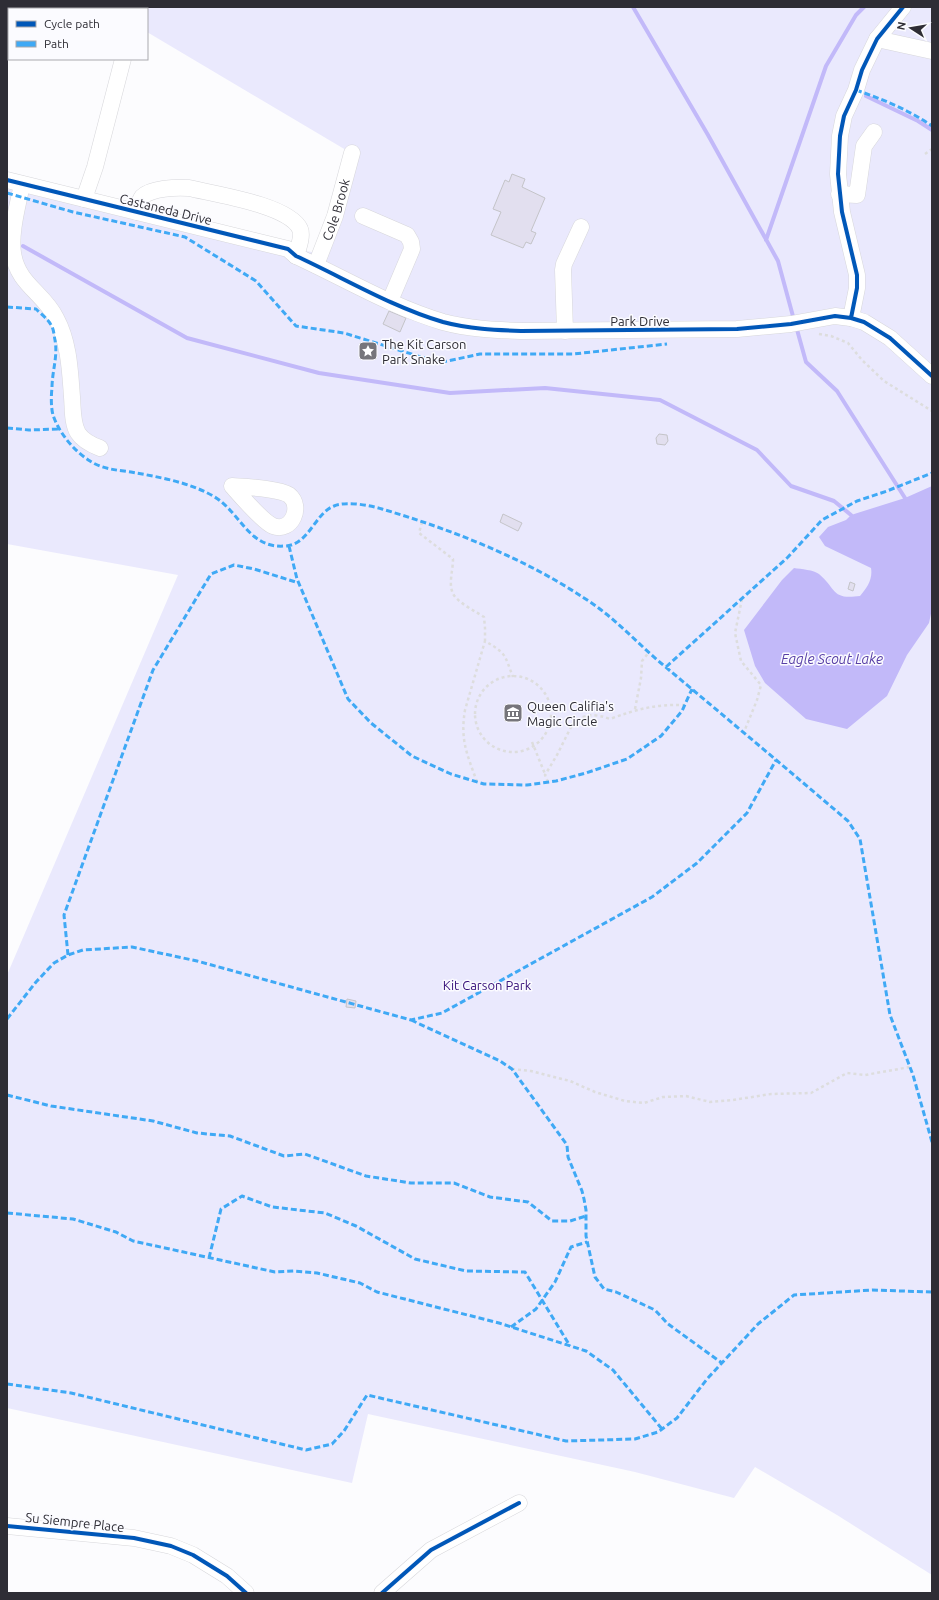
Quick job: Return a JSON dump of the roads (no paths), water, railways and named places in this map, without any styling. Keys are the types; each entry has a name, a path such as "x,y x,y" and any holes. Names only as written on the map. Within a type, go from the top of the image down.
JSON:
{"street":[{"path":"851,318 858,275 839,194 838,154 844,116 856,90 862,70 877,39 903,7"},
{"path":"877,39 932,51"},
{"path":"84,199 95,167 123,60"},
{"path":"839,194 857,195 864,146 874,132"},
{"name":"Cole Brook","path":"316,265 335,216 352,154"},
{"path":"14,182 15,218 13,252 15,262 23,280 47,304 63,334 67,350 75,424 82,438 100,448"},
{"name":"Castaneda Drive","path":"14,182 288,249 296,256 316,265"},
{"path":"137,212 140,200 148,193 179,188 189,188 270,208 288,217 300,228 301,234 296,256"},
{"path":"363,216 407,235 411,242 412,249 390,301"},
{"path":"565,331 563,270 564,264 581,227"},
{"name":"Park Drive","path":"316,265 410,310 437,320 473,328 521,331 737,329 802,326 835,316 851,318 864,322 890,338 930,369"},
{"path":"382,1593 431,1550 519,1503"},
{"name":"Su Siempre Place","path":"7,1526 134,1538 171,1546 193,1555 222,1572 246,1593"}],"water":[{"name":"Eagle Scout Lake","path":"932,486 932,609 929,623 907,655 887,696 847,729 806,719 765,683 755,666 744,630 782,580 794,568 819,574 839,595 851,597 860,596 869,583 871,568 825,546 819,537 828,527 846,520 851,515 905,498"}],"waterway":[{"path":"633,7 708,135 778,261 794,320"},
{"path":"766,240 826,66 856,15 864,7"},
{"path":"866,96 918,121 932,130"},
{"path":"23,246 187,338 319,373 450,393 545,388 660,400 757,450 791,486 834,501 851,515"},
{"path":"796,326 806,362 837,391 905,498"}],"place":[{"name":"The Kit Carson Park Snake","path":"368,351"},
{"name":"Queen Califia's Magic Circle","path":"513,713"}],"park label":[{"name":"Kit Carson Park","path":"487,985"}]}
